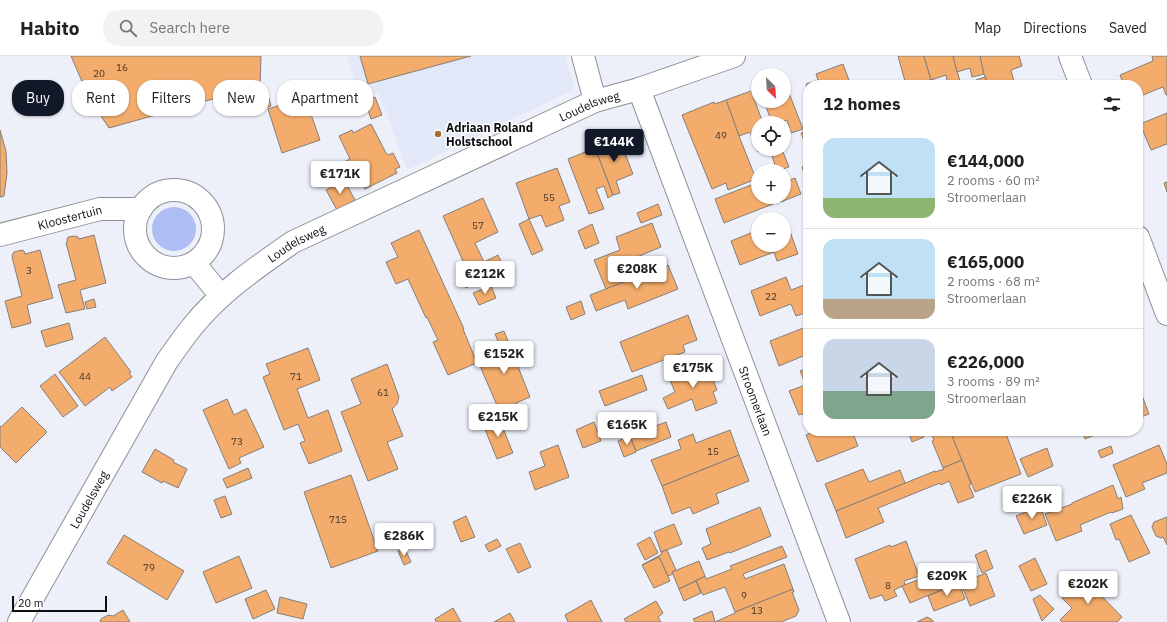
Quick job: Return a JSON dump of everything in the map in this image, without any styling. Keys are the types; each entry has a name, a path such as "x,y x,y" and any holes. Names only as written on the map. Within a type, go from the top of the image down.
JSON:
{"street":[{"path":"583,56 595,101"},
{"name":"Loudelsweg","path":"19,622 167,361 193,326 221,296 256,267 293,242 595,101 639,89 734,56"},
{"path":"1070,56 1079,80"},
{"name":"Stroomerlaan","path":"639,89 839,622"},
{"path":"173,190 186,192 197,198 206,207 212,218 213,231 210,244 204,255 194,263 182,268 169,268 156,264 146,257 139,246 135,234 136,221 140,209 149,199 160,193 173,190"},
{"name":"Kloostertuin","path":"0,235 100,209 140,209"},
{"path":"1143,250 1167,314"},
{"path":"194,263 221,296"}],"shaded area":[{"name":"Adriaan Roland Holstschool","path":"347,56 565,56 575,89 407,170 379,93 373,94 373,80 354,80"},
{"path":"170,207 178,207 190,213 196,225 196,233 190,245 178,251 170,251 158,245 152,233 152,225 158,213"}],"building":[{"path":"71,56 261,56 260,80 213,80 213,99 205,101 205,80 137,80 137,116 152,116 109,128 101,116 129,116 129,80 81,80"},
{"path":"360,56 471,56 373,83 373,80 367,80"},
{"path":"898,56 924,56 931,80 905,80"},
{"path":"924,56 953,56 960,80 947,80 946,75 931,80"},
{"path":"953,56 980,56 984,74 972,77 970,68 957,72"},
{"path":"980,56 1019,56 1022,66 1011,70 1014,80 987,80"},
{"path":"1152,56 1167,56 1167,95 1163,87 1143,95 1143,80 1122,80 1120,75 1153,61"},
{"path":"843,64 849,80 818,80 816,74"},
{"path":"985,77 986,80 976,80"},
{"path":"751,91 751,108 757,108 760,116 751,116 751,134 750,132 739,136 726,100"},
{"path":"375,97 382,115 371,119 370,116 373,116 373,98"},
{"path":"791,98 803,129 791,133 791,116 769,116 767,108 791,108"},
{"path":"726,100 751,166 751,181 728,190 726,183 712,189 682,115 714,102 715,104"},
{"path":"277,106 277,116 312,116 320,140 282,153 269,109"},
{"path":"1167,113 1167,144 1151,150 1143,131 1143,123"},
{"path":"371,124 386,153 388,155 393,153 400,167 395,169 397,173 365,189 359,175 350,180 342,163 350,159 339,136 352,130 353,133"},
{"path":"0,130 6,151 7,173 4,196 0,197"},
{"path":"619,138 633,174 616,181 620,193 613,195 595,148"},
{"path":"595,148 613,195 608,198 604,186 596,189 604,209 589,214 568,159"},
{"path":"772,156 785,156 788,164 775,164"},
{"path":"557,168 570,202 559,206 564,220 546,227 541,215 529,219 516,183"},
{"path":"795,178 801,194 791,198 791,179"},
{"path":"344,180 355,200 337,210 326,190"},
{"path":"1167,182 1167,192 1164,183"},
{"path":"751,185 751,204 773,204 724,223 715,199"},
{"path":"483,198 498,232 475,243 484,262 498,255 506,272 466,288 459,273 467,270 443,216"},
{"path":"658,204 662,215 641,223 637,213"},
{"path":"529,219 543,250 532,255 519,224"},
{"path":"652,223 661,247 632,259 639,277 606,289 594,260 620,250 616,237"},
{"path":"592,224 599,243 585,249 578,231"},
{"path":"419,230 464,329 477,363 448,375 433,342 438,340 408,279 396,284 386,262 398,257 391,243"},
{"path":"751,233 751,252 774,252 740,265 731,241"},
{"path":"791,234 798,254 777,261 774,252 791,252"},
{"path":"94,235 106,283 80,290 85,309 66,313 58,285 76,280 66,243 68,237 75,236 79,239"},
{"path":"22,250 25,254 40,250 53,298 27,305 31,323 12,328 5,301 22,296 12,255 14,252"},
{"path":"668,265 678,289 628,309 625,300 596,311 590,295"},
{"path":"786,277 791,290 803,285 803,314 796,316 791,304 760,316 751,291"},
{"path":"491,286 496,298 479,305 473,293"},
{"path":"94,299 96,307 87,309 85,302"},
{"path":"581,301 585,314 571,320 566,307"},
{"path":"688,315 697,340 683,345 685,352 632,372 620,342"},
{"path":"69,323 73,339 46,347 41,331"},
{"path":"803,328 803,356 779,366 770,341"},
{"path":"504,331 530,397 516,403 517,411 502,417 480,366 486,363 480,348 498,341 495,334"},
{"path":"105,337 131,372 129,373 132,377 112,391 110,387 85,406 59,372"},
{"path":"308,348 320,380 297,389 308,418 328,410 342,451 309,464 300,443 305,441 298,424 284,430 263,377 270,374 266,364"},
{"path":"387,364 399,397 397,404 392,409 403,436 387,442 398,469 368,481 341,412 361,404 351,379"},
{"path":"707,365 717,390 713,392 717,403 696,411 692,399 668,409 663,398 675,392 670,380"},
{"path":"803,370 803,378 800,371"},
{"path":"55,374 78,406 63,417 40,386"},
{"path":"642,375 647,390 605,406 599,391"},
{"path":"803,386 803,414 799,415 789,391"},
{"path":"1143,398 1149,414 1143,416"},
{"path":"227,399 234,415 246,409 264,447 239,458 241,463 229,469 203,410"},
{"path":"22,407 47,432 16,463 0,447 0,426 1,427"},
{"path":"498,416 513,453 497,459 482,422"},
{"path":"594,422 601,441 583,448 576,430"},
{"path":"666,422 671,437 636,451 630,436"},
{"path":"730,430 739,455 662,486 651,460 681,449 678,440 693,434 696,443"},
{"path":"630,436 636,452 624,457 618,441"},
{"path":"806,436 854,436 858,446 817,462"},
{"path":"910,436 924,437 912,442"},
{"path":"932,436 952,436 962,460 943,468 932,441 934,440"},
{"path":"952,436 1007,436 1021,474 975,492"},
{"path":"1084,436 1092,436 1085,439"},
{"path":"558,445 569,477 535,490 529,472 545,466 540,452"},
{"path":"1159,445 1167,464 1167,473 1142,483 1145,489 1126,497 1113,465"},
{"path":"1111,446 1113,453 1101,458 1098,451"},
{"path":"1047,448 1053,466 1028,477 1020,459"},
{"path":"155,449 174,460 173,462 187,469 178,488 163,481 162,483 142,472"},
{"path":"739,455 749,481 716,494 719,503 693,514 690,507 672,514 662,486"},
{"path":"962,460 974,497 958,503 949,481 941,485 940,483 878,508 884,522 846,538 836,511 935,471 944,469 943,468"},
{"path":"248,468 252,478 227,488 223,479"},
{"path":"863,469 869,482 900,470 905,483 836,511 825,484"},
{"path":"351,475 378,551 331,568 304,492"},
{"path":"1113,485 1118,499 1121,497 1123,509 1112,513 1111,512 1080,525 1082,531 1056,541 1045,514 1072,504"},
{"path":"225,496 232,514 221,518 214,500"},
{"path":"1040,506 1047,525 1024,534 1016,516"},
{"path":"760,507 771,536 730,553 729,552 707,560 702,548 711,544 706,529"},
{"path":"1131,515 1150,553 1129,562 1119,539 1116,540 1110,524"},
{"path":"466,516 475,537 461,542 453,522"},
{"path":"1167,517 1167,545 1163,537 1161,538 1156,536 1152,527 1154,522"},
{"path":"674,524 682,544 661,552 654,532"},
{"path":"124,535 184,571 167,600 107,563"},
{"path":"650,537 658,553 645,560 637,544"},
{"path":"497,539 501,546 489,552 485,545"},
{"path":"906,541 919,576 904,581 905,585 894,590 897,596 885,601 882,595 870,599 855,559 890,545 891,547"},
{"path":"520,543 531,567 518,573 506,549"},
{"path":"782,546 787,557 743,574 745,579 784,564 793,589 735,612 725,587 703,595 696,581 705,576 706,579 732,569 730,566"},
{"path":"405,549 411,562 404,565 398,551"},
{"path":"667,550 676,570 672,572 673,574 668,576 659,557 642,565 662,554 661,552"},
{"path":"986,550 993,568 982,573 975,555"},
{"path":"239,556 252,588 216,603 203,572"},
{"path":"659,557 670,581 654,588 642,565"},
{"path":"1035,558 1047,584 1031,591 1019,566"},
{"path":"699,561 705,576 679,589 672,572"},
{"path":"961,563 967,579 910,603 902,586"},
{"path":"986,573 995,596 970,606 961,583"},
{"path":"1083,577 1122,617 1117,622 1062,622 1060,620 1072,608 1062,598"},
{"path":"696,581 701,593 684,601 679,589"},
{"path":"959,583 965,599 934,611 928,596"},
{"path":"793,589 794,592 792,592 799,610 796,616 781,622 715,622 735,612"},
{"path":"266,590 275,609 253,619 245,599"},
{"path":"1040,595 1054,609 1042,621 1033,599"},
{"path":"280,597 307,604 303,619 277,613"},
{"path":"591,600 602,622 568,622 565,615"},
{"path":"656,601 663,613 658,617 661,622 626,622 624,619"},
{"path":"453,608 461,622 436,622 435,619"},
{"path":"123,610 130,622 100,622 101,619 108,615 113,616"},
{"path":"712,611 715,622 695,622 693,619"},
{"path":"510,613 515,622 494,622"},
{"path":"927,617 934,622 917,622"}],"place":[{"name":"Adriaan Roland Holstschool","path":"438,134"}]}
